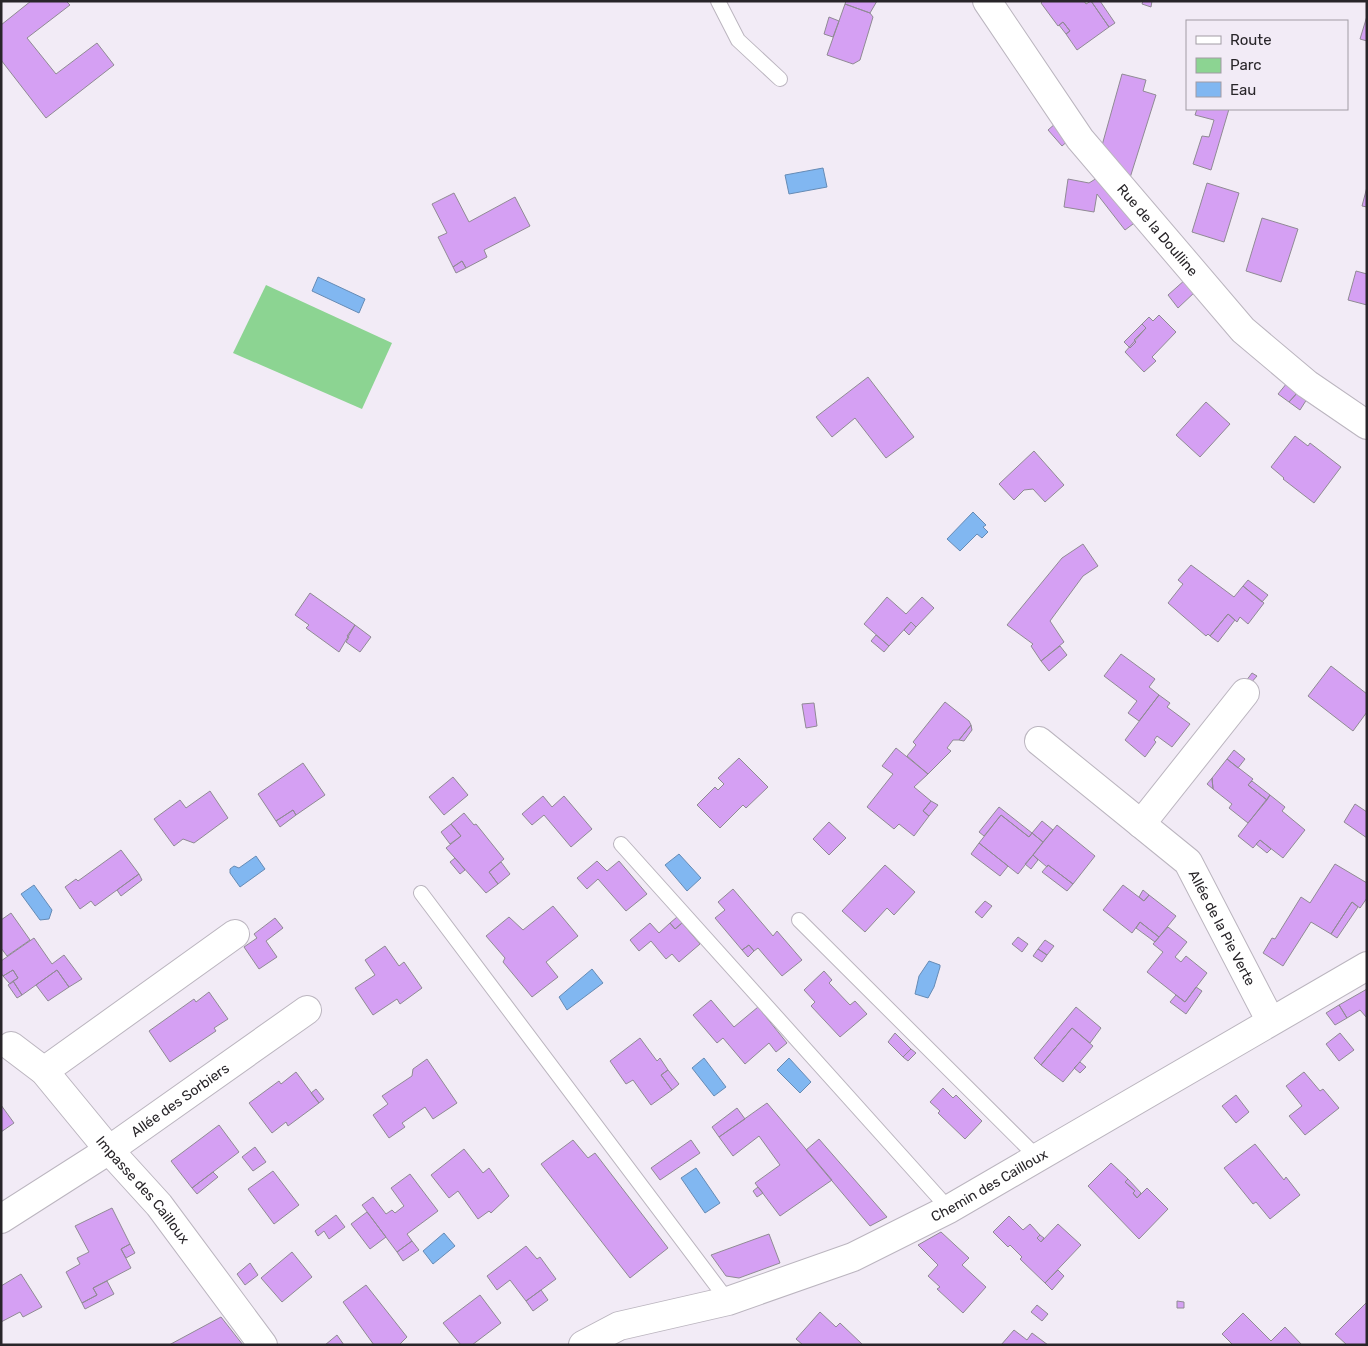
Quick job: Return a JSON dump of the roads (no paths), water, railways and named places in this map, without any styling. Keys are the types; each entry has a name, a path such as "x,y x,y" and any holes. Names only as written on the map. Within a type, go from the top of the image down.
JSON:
{"street":[{"name":"Rue de la Doulline","path":"987,1 1080,139 1243,330 1306,384 1367,425"},
{"path":"1141,824 1245,693"},
{"name":"Allée de la Pie Verte","path":"1040,741 1188,862 1270,1020"},
{"path":"44,1071 235,934"},
{"name":"Chemin des Cailloux","path":"583,1345 619,1326 728,1301 853,1257 948,1209 1270,1020 1367,966"},
{"name":"Allée des Sorbiers","path":"1,1219 109,1150 307,1010"},
{"name":"Impasse des Cailloux","path":"11,1046 44,1071 109,1150 159,1205 263,1345"}],"lane":[{"path":"718,1 738,40 780,79"},
{"path":"621,844 948,1209"},
{"path":"421,893 728,1301"},
{"path":"799,920 1037,1157"}],"water":[{"path":"823,168 827,187 789,194 785,175"},
{"path":"318,277 365,299 359,313 312,291"},
{"path":"973,512 986,525 983,527 988,532 982,538 977,534 960,551 947,539"},
{"path":"679,854 701,878 687,891 665,865"},
{"path":"256,856 265,869 240,887 230,873 230,869 234,866 239,868"},
{"path":"34,885 52,910 49,919 40,920 21,894"},
{"path":"929,961 940,965 940,967 934,987 928,998 915,994 919,976"},
{"path":"592,969 603,983 567,1010 559,997"},
{"path":"704,1058 726,1087 714,1096 692,1068"},
{"path":"789,1058 811,1082 800,1093 777,1070"},
{"path":"696,1168 720,1203 705,1213 681,1178"},
{"path":"444,1233 455,1246 433,1264 423,1251"}]}
